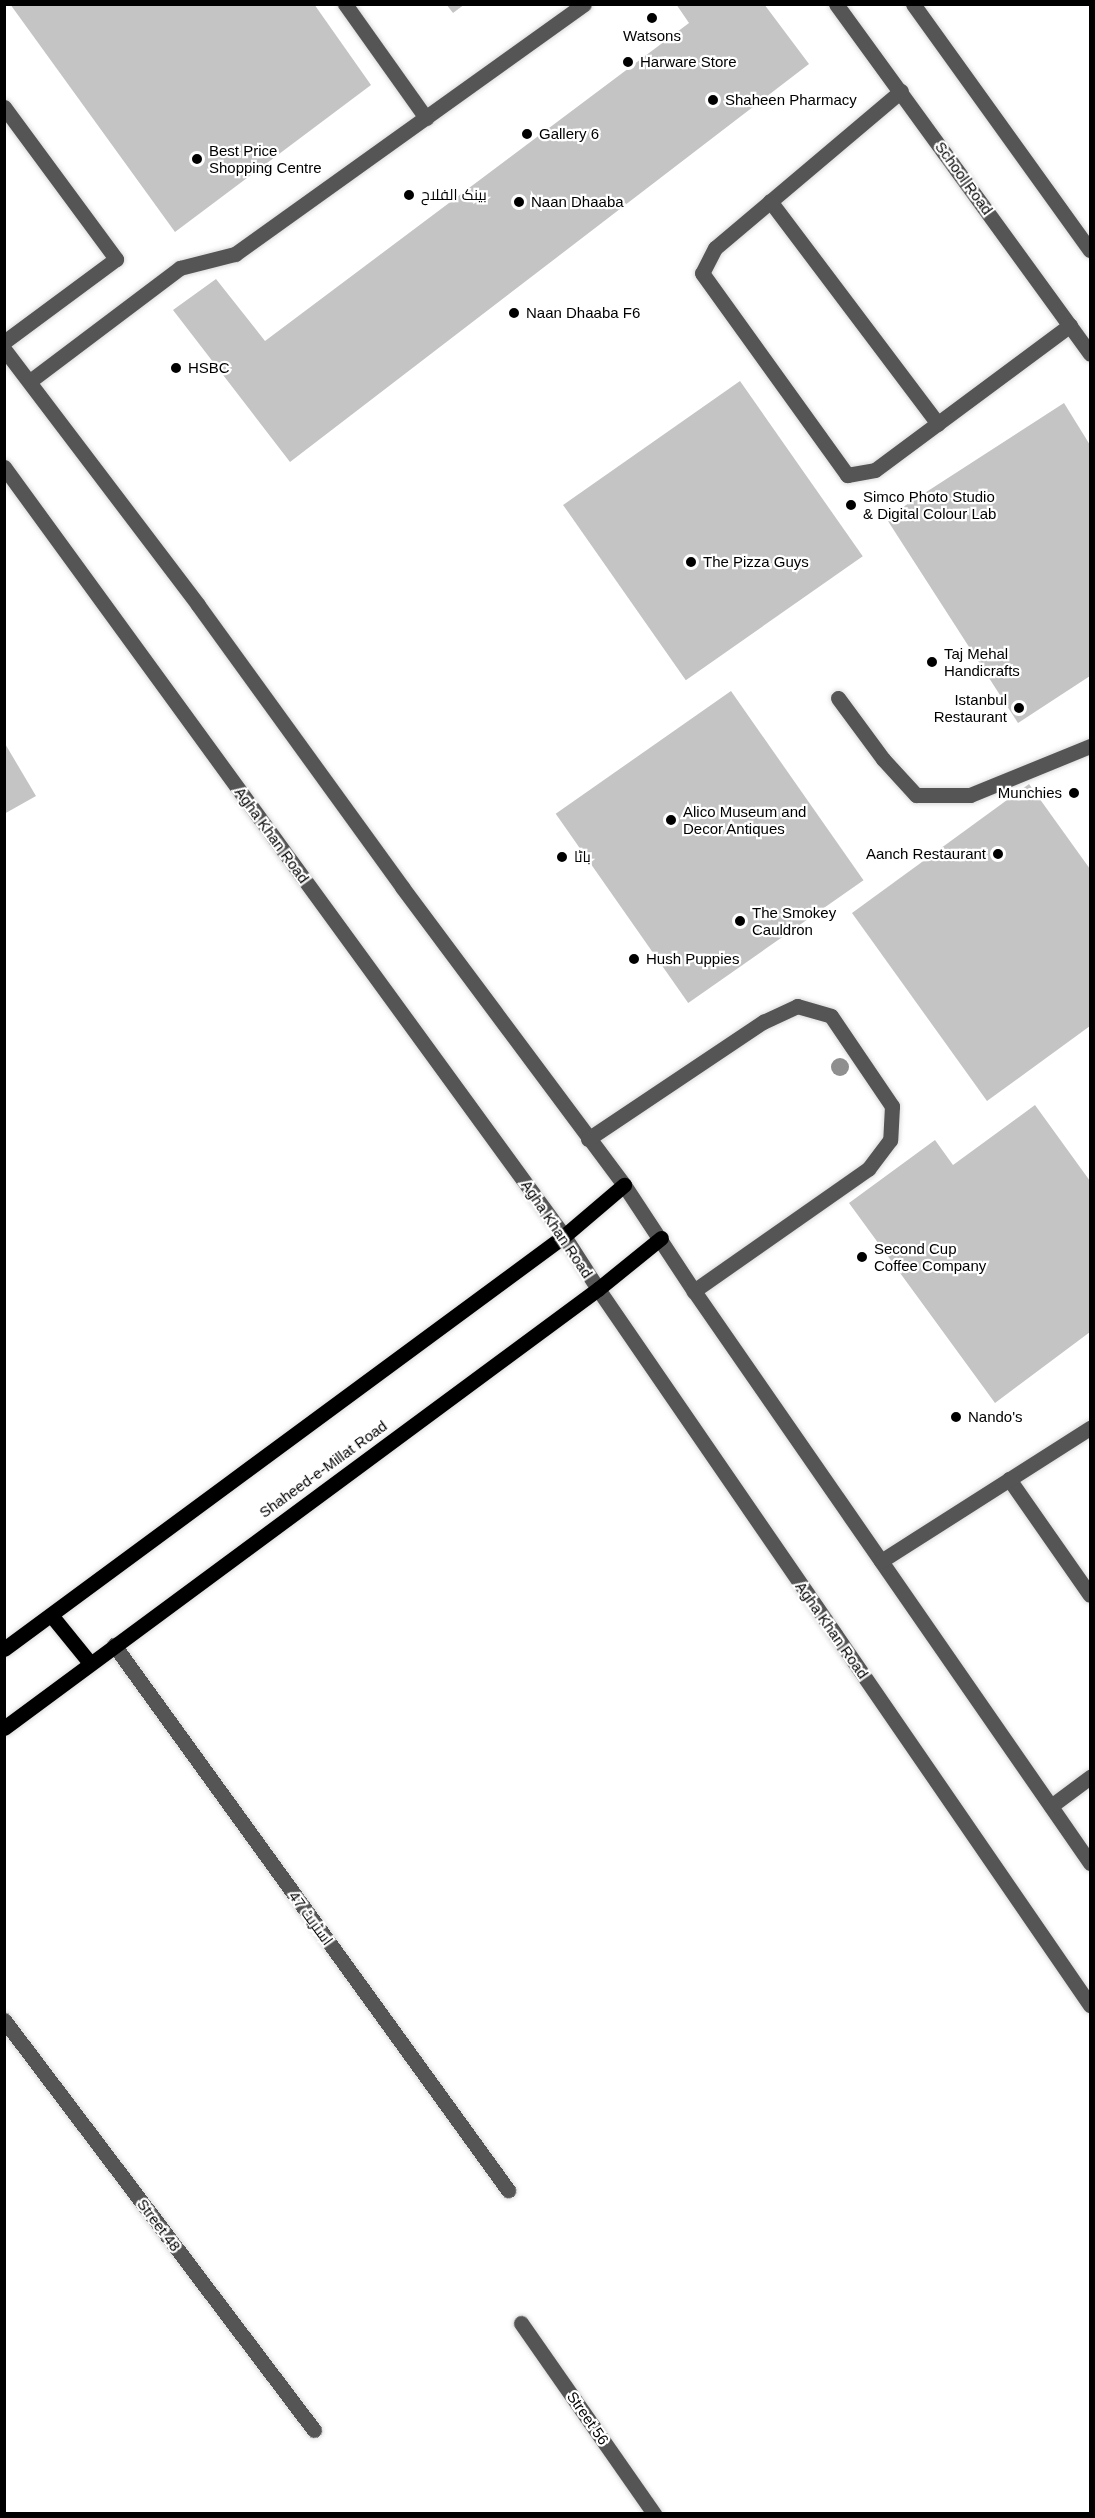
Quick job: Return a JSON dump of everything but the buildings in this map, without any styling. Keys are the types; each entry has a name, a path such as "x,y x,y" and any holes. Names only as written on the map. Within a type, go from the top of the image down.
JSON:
{"main road":[{"path":"4,1649 564,1236 624,1185"},
{"name":"Shaheed-e-Millat Road","path":"4,1728 598,1290 661,1238"},
{"path":"51,1615 90,1664"}],"street":[{"path":"345,4 426,118"},
{"path":"30,381 180,268 235,254 584,4"},
{"name":"School Road","path":"836,4 1090,353"},
{"path":"913,4 1090,250"},
{"path":"901,92 715,248 702,273 847,475 875,470 1070,325"},
{"path":"4,107 116,259 4,342"},
{"path":"770,201 938,424"},
{"path":"4,349 198,605 624,1185 694,1291 1090,1863"},
{"name":"Agha Khan Road","path":"4,467 564,1236 598,1290 1090,2005"},
{"path":"838,698 883,759 916,795 970,795 1089,749"},
{"path":"588,1139 763,1022 797,1006 831,1016 892,1106 890,1140 868,1169 694,1291"},
{"path":"881,1561 1090,1428"},
{"path":"1009,1479 1090,1595"},
{"name":"اسٹریٹ 47","path":"114,1645 508,2190"},
{"path":"1052,1806 1090,1777"},
{"name":"Street 48","path":"4,2020 315,2430"},
{"name":"Street 56","path":"521,2323 654,2514"}],"place":[{"name":"Watsons","path":"652,18"},
{"name":"Harware Store","path":"628,62"},
{"name":"Shaheen Pharmacy","path":"713,100"},
{"name":"Gallery 6","path":"527,134"},
{"name":"Best Price Shopping Centre","path":"197,159"},
{"name":"بینک الفلاح","path":"409,195"},
{"name":"Naan Dhaaba","path":"519,202"},
{"name":"Naan Dhaaba F6","path":"514,313"},
{"name":"HSBC","path":"176,368"},
{"name":"Simco Photo Studio & Digital Colour Lab","path":"851,505"},
{"name":"The Pizza Guys","path":"691,562"},
{"name":"Taj Mehal Handicrafts","path":"932,662"},
{"name":"Istanbul Restaurant","path":"1019,708"},
{"name":"Munchies","path":"1074,793"},
{"name":"Alico Museum and Decor Antiques","path":"671,820"},
{"name":"Aanch Restaurant","path":"998,854"},
{"name":"باٹا","path":"562,857"},
{"name":"The Smokey Cauldron","path":"740,921"},
{"name":"Hush Puppies","path":"634,959"},
{"name":"Second Cup Coffee Company","path":"862,1257"},
{"name":"Nando's","path":"956,1417"}]}
